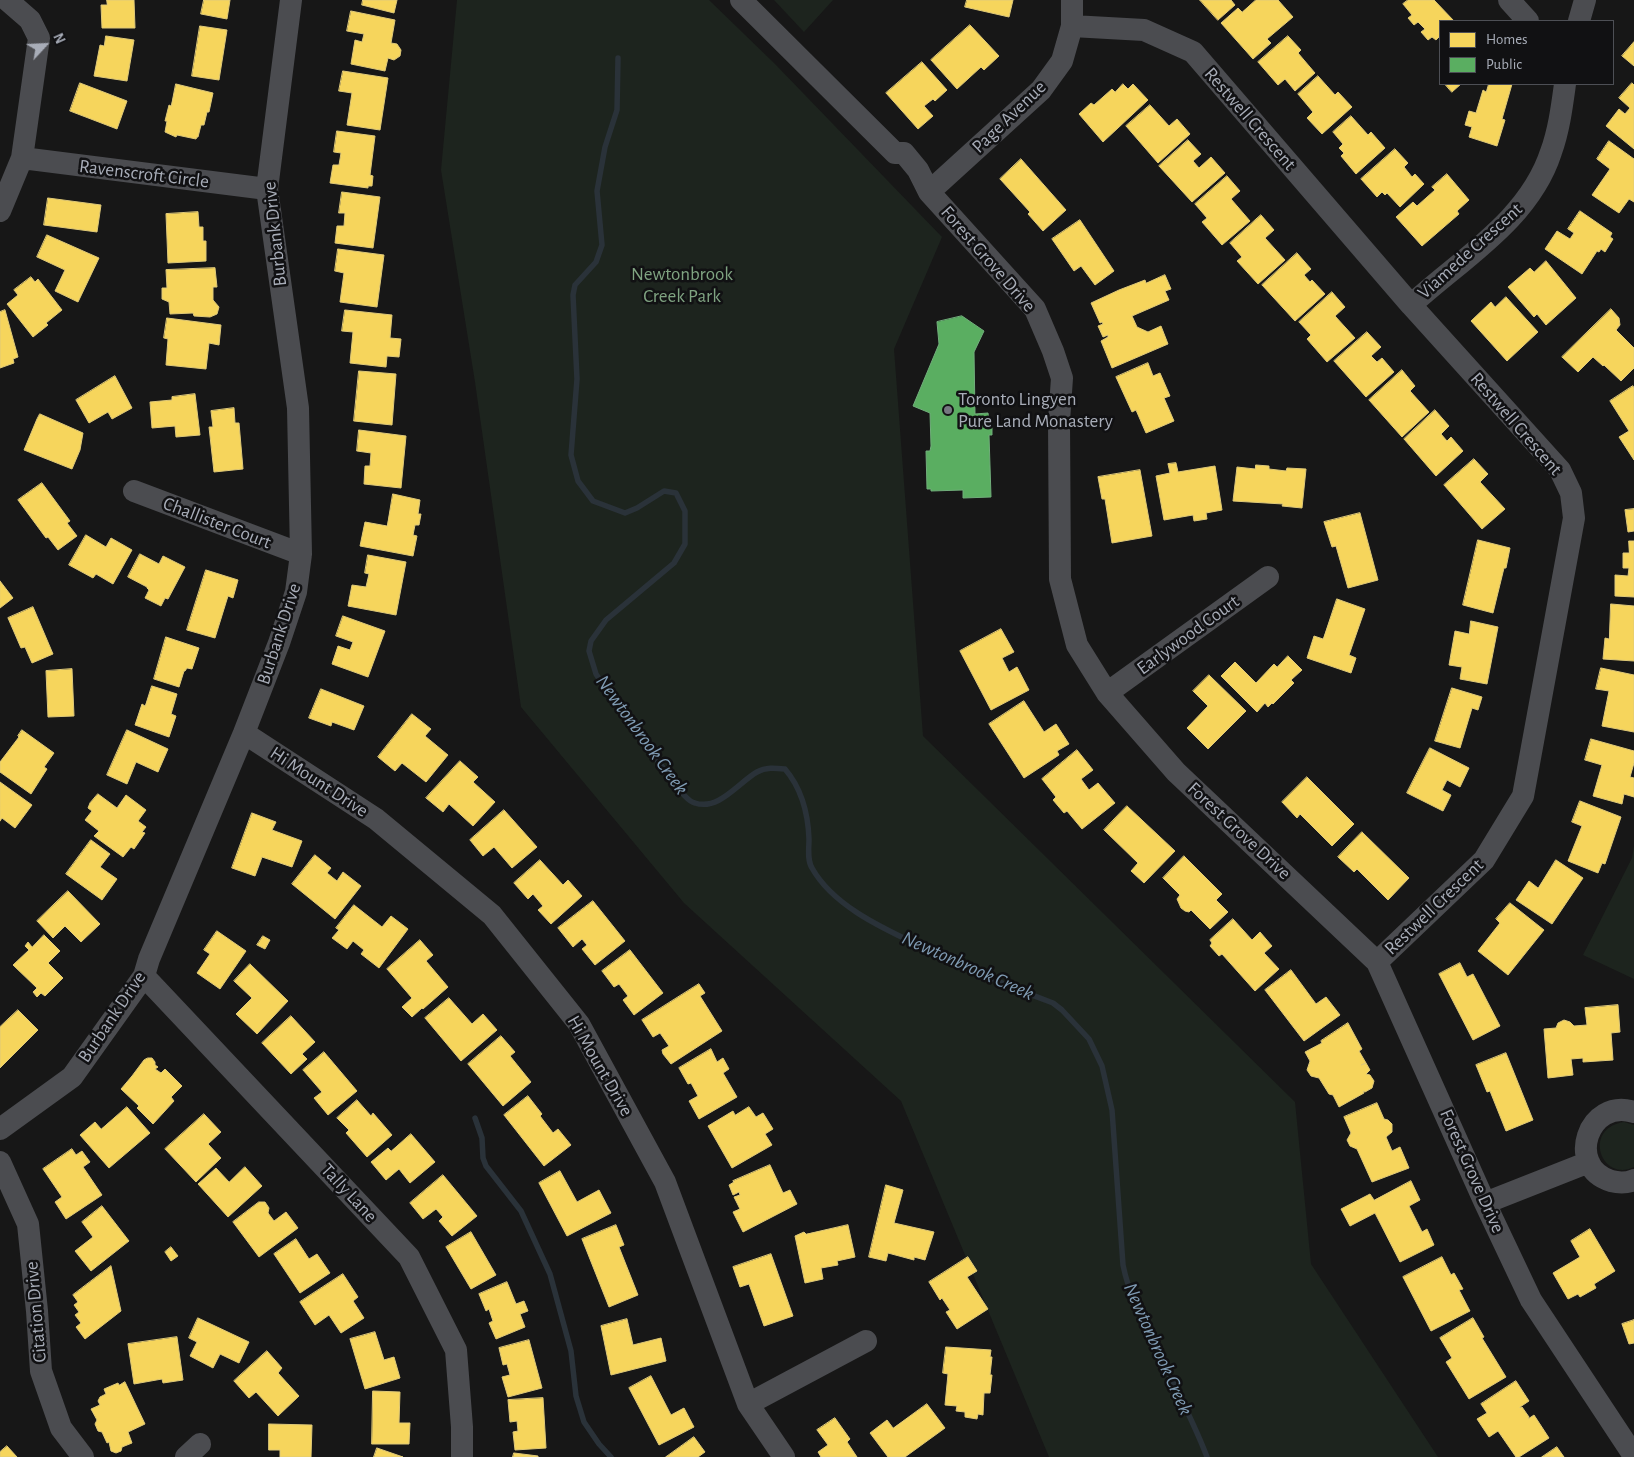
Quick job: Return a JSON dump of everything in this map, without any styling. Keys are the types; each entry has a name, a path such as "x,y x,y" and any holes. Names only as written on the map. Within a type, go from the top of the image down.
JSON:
{"street":[{"path":"0,211 22,158 39,38 30,20 7,0"},
{"name":"Burbank Drive","path":"0,1129 72,1077 144,976 149,958 244,733 279,644 296,592 301,554 298,408 267,189 291,0"},
{"name":"Forest Grove Drive","path":"741,0 895,153 904,153 918,170 930,192 1034,309 1053,351 1062,378 1059,422 1060,580 1077,645 1107,693 1176,772 1377,962 1402,1013 1485,1203 1531,1300 1634,1456"},
{"name":"Page Avenue","path":"930,192 1041,90 1062,61 1072,26 1072,0"},
{"path":"1509,0 1527,20"},
{"path":"1579,20 1585,0"},
{"name":"Restwell Crescent","path":"1072,26 1144,30 1193,52 1410,305 1560,470 1571,493 1574,518 1523,796 1484,860 1377,962"},
{"name":"Viamede Crescent","path":"1410,305 1510,220 1528,198 1541,176 1551,152 1560,119 1565,85"},
{"name":"Ravenscroft Circle","path":"22,158 267,189"},
{"name":"Challister Court","path":"134,491 301,554"},
{"name":"Earlywood Court","path":"1107,693 1268,577"},
{"name":"Hi Mount Drive","path":"244,733 376,819 492,915 579,1024 665,1182 748,1404 784,1457"},
{"name":"Tally Lane","path":"144,976 409,1257 456,1350 462,1427 462,1457"},
{"path":"1634,1112 1620,1110 1608,1112 1598,1119 1586,1138 1589,1162 1596,1172 1606,1179 1618,1183 1634,1180"},
{"name":"Citation Drive","path":"0,1162 28,1224 41,1371 61,1428 82,1457"},
{"path":"1485,1203 1589,1162"},
{"path":"748,1404 866,1340"}],"green space":[{"name":"Newtonbrook Creek Park","path":"457,0 709,0 775,64 942,237 894,349 923,736 1295,1102 1311,1264 1438,1457 1049,1457 901,1101 684,903 521,707 475,382 441,170"},
{"path":"774,0 833,0 804,32"},
{"path":"1634,846 1634,979 1583,955 1632,858"},
{"path":"1624,1122 1634,1125 1634,1167 1622,1170 1613,1168 1605,1161 1601,1153 1600,1143 1603,1134 1611,1126"}],"building: Homes":[{"path":"107,0 134,0 135,28 102,28 101,5 107,5"},
{"path":"204,0 230,0 227,19 201,14"},
{"path":"363,0 397,0 394,13 362,5"},
{"path":"967,0 1013,0 1009,17 965,7"},
{"path":"1200,0 1231,0 1235,5 1218,20"},
{"path":"1256,0 1278,0 1293,17 1267,39 1271,43 1253,59 1221,23 1238,8 1242,12"},
{"path":"1408,0 1434,0 1453,20 1439,20 1439,37 1436,40 1432,37 1428,40 1421,32 1425,29 1418,22 1414,25 1408,18 1412,15 1403,4"},
{"path":"351,11 395,20 391,43 397,44 401,50 400,56 394,60 388,58 385,71 351,64 355,40 362,42 364,34 347,31"},
{"path":"970,25 999,56 984,70 981,67 957,89 931,60"},
{"path":"200,26 227,30 219,80 192,76"},
{"path":"106,36 134,40 127,81 94,76 100,45 104,46"},
{"path":"1288,36 1301,50 1298,53 1315,73 1295,91 1285,79 1278,85 1258,62"},
{"path":"1634,42 1634,66 1622,56"},
{"path":"922,62 947,90 935,101 933,99 924,106 933,116 918,129 886,93"},
{"path":"343,71 388,78 380,130 347,125 352,93 339,91"},
{"path":"1318,76 1335,95 1338,92 1352,107 1322,134 1307,118 1313,112 1298,94"},
{"path":"80,83 127,101 117,129 70,111"},
{"path":"1632,83 1634,85 1634,149 1606,126 1619,109 1625,114 1630,108 1619,98"},
{"path":"176,84 213,93 209,112 207,112 204,125 201,125 196,139 177,135 176,137 165,132 167,121 165,121"},
{"path":"1123,84 1128,89 1133,84 1148,100 1103,142 1079,114 1091,103 1094,105 1112,89 1115,92"},
{"path":"1446,85 1460,85 1452,92"},
{"path":"1489,85 1512,85 1502,119 1505,120 1497,146 1469,137 1472,127 1465,125 1469,111 1476,113 1483,90 1486,92"},
{"path":"1150,105 1169,126 1177,119 1190,134 1158,163 1126,126"},
{"path":"1351,116 1368,135 1371,132 1385,148 1356,174 1341,156 1344,153 1339,148 1343,144 1333,132"},
{"path":"337,131 375,136 370,175 373,176 372,186 368,186 368,188 330,183 333,165 339,165 341,153 334,152"},
{"path":"1188,140 1201,154 1193,161 1199,168 1211,157 1225,173 1192,202 1159,166"},
{"path":"1609,141 1634,159 1634,202 1629,199 1619,213 1592,195 1610,169 1597,159"},
{"path":"1395,149 1408,163 1404,167 1412,177 1415,174 1424,184 1400,207 1387,193 1385,195 1382,192 1377,197 1361,179"},
{"path":"1021,159 1066,210 1043,231 1028,214 1030,212 1000,179"},
{"path":"1447,174 1469,200 1457,211 1459,214 1422,246 1396,217 1413,202 1417,206 1435,190 1432,187"},
{"path":"1227,176 1240,191 1231,199 1250,221 1222,245 1202,222 1207,218 1195,204"},
{"path":"342,192 380,197 373,248 335,243 337,226 344,226 345,213 339,213"},
{"path":"48,198 101,205 97,232 44,225"},
{"path":"1580,211 1612,233 1610,237 1613,239 1605,252 1601,249 1599,252 1597,251 1582,274 1545,249 1557,231 1570,239 1574,233 1568,229"},
{"path":"198,212 199,227 203,227 203,241 206,241 206,261 168,263 166,214"},
{"path":"1261,215 1274,230 1265,238 1285,260 1258,284 1237,261 1242,257 1230,243"},
{"path":"1080,220 1114,271 1095,285 1081,266 1074,271 1052,239"},
{"path":"47,235 99,258 78,302 55,291 65,270 37,257"},
{"path":"338,249 384,255 377,307 340,302 344,273 335,271"},
{"path":"1297,253 1311,269 1304,275 1310,282 1312,280 1325,294 1295,321 1262,285"},
{"path":"1546,261 1576,298 1546,325 1537,314 1534,317 1508,287 1530,268 1534,272"},
{"path":"215,268 217,287 213,287 213,300 219,307 217,314 210,317 194,316 193,313 170,314 169,302 162,299 162,288 167,288 166,270"},
{"path":"1165,275 1171,289 1165,291 1169,300 1132,316 1137,327 1148,332 1161,326 1168,344 1112,368 1101,341 1108,337 1108,335 1103,337 1098,326 1103,324 1102,322 1100,323 1091,303 1145,280 1146,283"},
{"path":"31,277 35,282 38,279 62,310 33,337 7,304 18,295 14,290"},
{"path":"1332,292 1345,307 1335,316 1355,338 1327,362 1307,339 1311,335 1299,322"},
{"path":"1506,297 1538,332 1507,361 1471,321 1491,302 1495,307"},
{"path":"1611,309 1619,318 1620,325 1616,330 1634,348 1634,368 1621,381 1593,357 1578,372 1562,357"},
{"path":"5,310 18,357 13,359 14,363 0,368 0,312"},
{"path":"345,310 392,315 390,338 401,339 399,357 387,356 386,367 350,363 353,332 342,331"},
{"path":"167,318 221,325 219,345 209,343 206,369 166,365 168,339 164,338"},
{"path":"1367,332 1381,347 1371,356 1377,362 1382,358 1394,372 1366,397 1334,361"},
{"path":"1148,363 1153,376 1160,373 1170,396 1164,398 1174,421 1146,433 1136,410 1132,412 1116,377"},
{"path":"1402,370 1415,386 1410,391 1429,412 1402,437 1369,400"},
{"path":"359,371 396,374 392,425 354,421"},
{"path":"115,376 132,408 112,419 108,412 89,423 76,400"},
{"path":"1633,386 1634,460 1619,437 1629,431 1610,401"},
{"path":"195,394 200,435 176,437 175,426 152,428 150,402 172,400 172,397"},
{"path":"234,408 235,423 239,423 243,469 214,472 209,427 213,427 211,411"},
{"path":"1435,410 1449,426 1441,434 1447,441 1451,437 1463,451 1436,476 1404,439"},
{"path":"40,414 83,433 80,450 72,469 24,450"},
{"path":"359,430 406,436 401,488 364,484 365,466 370,466 371,453 357,451"},
{"path":"1474,459 1488,474 1480,482 1505,509 1482,529 1444,485"},
{"path":"1176,463 1178,472 1215,466 1222,510 1206,513 1207,519 1194,521 1193,515 1164,520 1156,476 1170,473 1168,464"},
{"path":"1256,465 1269,466 1269,469 1286,471 1287,468 1306,469 1302,508 1282,506 1283,504 1233,501 1237,467 1255,469"},
{"path":"1140,470 1152,536 1112,543 1105,499 1102,499 1098,477"},
{"path":"42,483 70,521 67,523 77,536 58,550 48,537 46,538 18,500"},
{"path":"393,494 420,500 418,514 421,514 419,525 415,525 413,535 417,536 413,556 360,546 365,522 387,526"},
{"path":"1634,509 1634,531 1628,532 1625,510"},
{"path":"1360,513 1378,580 1348,588 1336,546 1332,547 1324,522"},
{"path":"86,535 106,547 111,538 132,550 113,584 96,574 93,578 69,565"},
{"path":"1478,540 1510,548 1493,613 1463,605"},
{"path":"1629,541 1634,541 1634,597 1615,596 1615,575 1628,576 1629,568 1623,568 1623,553 1629,553"},
{"path":"140,554 159,564 163,556 185,567 168,599 165,598 161,606 145,598 149,590 147,587 128,577"},
{"path":"368,555 406,562 396,615 348,606 352,585 366,587 369,574 365,573"},
{"path":"206,570 238,580 233,598 228,596 215,638 187,630"},
{"path":"0,581 13,598 0,608"},
{"path":"1337,599 1365,609 1349,655 1356,658 1351,673 1307,658 1314,636 1323,639"},
{"path":"1611,604 1634,606 1634,661 1603,659 1605,638 1609,639"},
{"path":"33,607 53,654 32,663 25,647 21,648 8,618"},
{"path":"343,616 385,631 368,677 332,664 338,646 350,650 353,642 336,636"},
{"path":"1471,621 1498,627 1487,684 1460,679 1462,667 1449,665 1455,631 1469,634"},
{"path":"1001,629 1014,652 1002,658 1009,672 1017,667 1029,690 991,710 960,651"},
{"path":"166,637 199,648 192,669 187,668 184,671 179,687 154,679"},
{"path":"1288,656 1302,670 1291,680 1294,683 1273,704 1268,707 1265,703 1257,712 1221,676 1235,662 1256,683 1274,664 1277,667"},
{"path":"1601,668 1634,675 1634,732 1602,726 1609,691 1596,689"},
{"path":"72,669 74,716 48,717 46,671"},
{"path":"1209,675 1246,711 1208,749 1187,728 1208,706 1193,691"},
{"path":"152,686 177,694 171,714 176,716 169,737 135,725 142,704 145,706"},
{"path":"1452,688 1482,697 1478,710 1472,708 1460,748 1435,741"},
{"path":"321,689 364,706 354,730 332,722 331,726 309,718"},
{"path":"1024,701 1044,732 1056,724 1069,744 1057,751 1059,755 1024,778 989,724"},
{"path":"412,714 431,729 425,736 448,755 426,782 402,763 395,771 378,757"},
{"path":"22,730 54,753 44,767 47,769 31,794 0,772 0,762"},
{"path":"127,730 168,749 158,772 136,762 127,784 107,775"},
{"path":"1591,739 1634,751 1634,763 1630,777 1634,778 1634,797 1624,794 1622,804 1593,796 1602,765 1585,760"},
{"path":"1430,748 1469,768 1460,787 1447,780 1442,790 1451,795 1443,811 1407,793"},
{"path":"1077,750 1093,770 1081,779 1089,790 1098,783 1115,803 1082,829 1067,811 1064,813 1053,800 1056,797 1042,779"},
{"path":"460,761 478,777 473,782 495,802 473,826 449,804 443,812 426,798"},
{"path":"1307,777 1354,824 1332,846 1300,814 1297,818 1282,802"},
{"path":"0,782 32,805 15,828 2,818 0,821"},
{"path":"98,794 117,808 126,795 146,810 138,821 146,827 142,832 145,833 134,849 131,847 123,857 94,836 99,831 85,820 92,811 88,808 90,803"},
{"path":"1580,801 1621,817 1605,864 1602,863 1598,873 1568,861 1582,826 1572,822"},
{"path":"1127,806 1175,851 1144,883 1131,871 1138,863 1104,830"},
{"path":"504,810 537,847 512,868 494,847 483,856 470,840"},
{"path":"252,813 276,822 272,830 302,841 292,867 262,857 255,876 232,868"},
{"path":"1362,832 1409,878 1388,900 1357,869 1354,872 1338,857"},
{"path":"91,840 110,854 100,867 117,879 102,900 66,874"},
{"path":"315,855 331,868 327,873 337,881 343,872 361,886 335,919 292,884"},
{"path":"1184,856 1222,894 1216,900 1228,912 1210,929 1191,910 1189,912 1181,908 1177,899 1180,895 1163,878"},
{"path":"540,860 563,885 568,880 582,896 551,924 538,910 543,906 533,894 528,899 514,883"},
{"path":"1556,860 1583,878 1552,924 1516,900 1529,881 1538,888"},
{"path":"68,891 100,924 81,942 65,926 53,938 37,921"},
{"path":"593,901 625,941 595,965 582,949 587,945 582,939 573,947 558,928"},
{"path":"1510,903 1544,930 1508,975 1478,951 1500,923 1496,919"},
{"path":"354,905 382,927 391,916 408,929 379,968 361,954 364,950 353,941 347,949 332,938 339,930 336,928"},
{"path":"1233,919 1252,940 1260,932 1272,946 1264,953 1279,969 1255,991 1222,954 1219,956 1210,946 1212,943 1210,940"},
{"path":"217,931 246,951 220,989 197,973 210,954 204,950"},
{"path":"44,935 60,951 48,963 63,978 45,996 41,993 37,997 33,992 37,988 13,965 29,950 25,946 28,942 32,947"},
{"path":"263,936 270,940 265,949 257,945"},
{"path":"420,940 433,955 426,961 448,987 412,1017 402,1007 412,998 387,969"},
{"path":"630,950 663,993 634,1015 623,1000 628,996 619,984 614,987 602,971"},
{"path":"1460,963 1467,977 1473,974 1500,1026 1473,1040 1439,974"},
{"path":"250,964 288,1001 257,1034 236,1014 252,998 234,981"},
{"path":"1291,970 1316,1004 1326,997 1340,1015 1304,1041 1265,990"},
{"path":"699,984 705,993 700,996 722,1031 671,1064 662,1050 669,1046 660,1033 653,1037 642,1020"},
{"path":"449,998 472,1024 483,1014 497,1030 461,1061 425,1018"},
{"path":"1618,1005 1620,1032 1611,1033 1613,1060 1583,1062 1583,1058 1571,1059 1573,1075 1548,1078 1544,1029 1556,1028 1558,1023 1564,1020 1574,1026 1587,1025 1585,1008"},
{"path":"18,1010 38,1030 0,1068 0,1027"},
{"path":"291,1016 315,1042 302,1054 307,1059 291,1074 262,1043"},
{"path":"1348,1023 1362,1049 1359,1051 1370,1070 1366,1074 1370,1075 1374,1081 1372,1088 1365,1092 1363,1091 1364,1093 1339,1107 1333,1095 1329,1094 1319,1078 1311,1076 1307,1070 1310,1061 1305,1052 1322,1043 1321,1041"},
{"path":"501,1036 515,1052 510,1056 531,1082 503,1106 468,1064"},
{"path":"711,1049 717,1062 723,1058 729,1069 723,1073 737,1097 699,1119 689,1101 698,1096 691,1083 688,1084 679,1068"},
{"path":"324,1052 357,1091 328,1115 314,1098 322,1092 303,1070"},
{"path":"1506,1053 1533,1120 1506,1131 1490,1091 1487,1092 1476,1065"},
{"path":"152,1058 155,1062 155,1065 158,1067 155,1069 161,1073 165,1069 182,1086 171,1097 174,1101 153,1124 137,1108 139,1106 121,1089 144,1060"},
{"path":"528,1096 542,1114 540,1116 553,1133 558,1129 571,1145 544,1166 504,1115"},
{"path":"357,1100 371,1116 373,1113 392,1135 367,1157 346,1133 349,1130 337,1118"},
{"path":"1377,1103 1384,1119 1392,1124 1392,1132 1386,1137 1392,1151 1400,1147 1409,1168 1372,1182 1357,1149 1350,1146 1347,1140 1351,1133 1344,1117"},
{"path":"127,1107 150,1133 109,1168 80,1135 95,1122 101,1129"},
{"path":"749,1107 756,1117 763,1113 773,1129 765,1134 772,1145 732,1168 708,1126 733,1111 735,1115"},
{"path":"204,1114 221,1132 208,1144 221,1158 196,1182 165,1149"},
{"path":"411,1134 435,1162 410,1183 399,1169 386,1180 371,1162 388,1148 391,1151"},
{"path":"72,1149 76,1155 82,1151 90,1162 83,1167 102,1195 66,1219 55,1202 62,1197 43,1169"},
{"path":"770,1165 783,1193 790,1190 797,1204 743,1232 733,1212 740,1209 734,1197 740,1195 739,1192 733,1195 729,1185 733,1181"},
{"path":"245,1167 262,1186 228,1217 198,1184 216,1168 229,1182"},
{"path":"560,1171 577,1202 599,1190 611,1213 567,1236 539,1183"},
{"path":"443,1175 477,1216 452,1236 439,1221 443,1217 436,1209 423,1219 410,1203"},
{"path":"1411,1181 1420,1200 1409,1206 1422,1232 1427,1229 1434,1245 1400,1262 1375,1213 1350,1226 1341,1209 1370,1194 1374,1200"},
{"path":"886,1185 903,1190 894,1223 934,1232 925,1260 914,1257 914,1260 888,1253 886,1261 869,1257"},
{"path":"259,1202 265,1202 269,1208 268,1213 274,1221 286,1212 298,1228 259,1257 233,1222"},
{"path":"102,1206 129,1241 91,1271 75,1251 93,1237 82,1222"},
{"path":"616,1225 624,1245 619,1247 638,1295 609,1307 582,1239"},
{"path":"848,1225 855,1257 837,1261 838,1265 821,1268 823,1279 805,1283 795,1236 804,1232 806,1234"},
{"path":"1590,1229 1615,1271 1594,1284 1596,1288 1580,1297 1578,1294 1568,1299 1553,1273 1580,1257 1571,1241"},
{"path":"471,1232 496,1275 471,1289 446,1247"},
{"path":"296,1239 309,1259 317,1254 330,1273 300,1293 274,1254"},
{"path":"171,1247 178,1256 171,1261 165,1252"},
{"path":"771,1254 793,1316 764,1326 749,1284 740,1287 733,1267"},
{"path":"968,1257 977,1271 967,1277 988,1309 957,1329 946,1312 950,1310 942,1298 940,1300 929,1282"},
{"path":"1442,1257 1451,1275 1454,1273 1463,1289 1459,1290 1470,1311 1431,1331 1403,1277"},
{"path":"111,1266 121,1311 85,1339 76,1327 81,1323 75,1315 79,1312 74,1305 78,1302 73,1295"},
{"path":"343,1274 358,1297 353,1301 364,1318 341,1333 329,1315 315,1325 300,1302"},
{"path":"507,1282 516,1304 524,1301 528,1311 520,1314 525,1327 496,1339 489,1323 493,1321 489,1309 486,1311 479,1294"},
{"path":"198,1318 249,1342 239,1363 220,1354 213,1368 190,1356 197,1342 189,1338"},
{"path":"1473,1318 1484,1337 1482,1338 1506,1377 1469,1399 1446,1362 1452,1358 1440,1338"},
{"path":"627,1319 633,1345 661,1338 666,1361 611,1375 601,1326"},
{"path":"1634,1320 1634,1343 1629,1344 1622,1324"},
{"path":"375,1332 384,1360 394,1357 400,1378 365,1389 350,1339"},
{"path":"177,1337 183,1380 163,1383 162,1379 134,1384 128,1344"},
{"path":"529,1340 542,1388 508,1397 502,1377 510,1375 507,1364 503,1365 499,1348"},
{"path":"946,1347 991,1350 990,1375 992,1375 990,1393 984,1393 983,1415 978,1414 977,1419 965,1417 965,1412 956,1411 957,1406 945,1405 948,1374 943,1373"},
{"path":"267,1351 282,1368 278,1373 299,1396 278,1416 256,1392 249,1398 234,1381"},
{"path":"651,1376 671,1415 684,1408 694,1427 659,1445 629,1388"},
{"path":"1516,1381 1529,1401 1520,1408 1522,1407 1529,1417 1528,1419 1534,1415 1549,1438 1519,1457 1516,1457 1498,1431 1489,1437 1477,1419 1487,1413 1481,1404"},
{"path":"125,1382 145,1424 128,1432 132,1443 122,1447 121,1451 116,1453 111,1451 109,1442 107,1443 102,1432 98,1431 95,1424 97,1420 91,1409 100,1405 98,1401 100,1397 106,1394 104,1389"},
{"path":"373,1391 400,1392 399,1423 410,1423 409,1444 372,1444"},
{"path":"543,1398 546,1448 515,1450 513,1432 518,1431 517,1421 510,1422 508,1400"},
{"path":"927,1404 945,1428 905,1457 888,1457 870,1433 887,1420 893,1428"},
{"path":"835,1418 850,1439 847,1442 857,1457 821,1457 818,1452 828,1445 817,1430"},
{"path":"269,1424 312,1425 311,1457 280,1457 280,1450 269,1450"},
{"path":"694,1437 705,1452 698,1457 666,1457"},
{"path":"7,1446 17,1457 0,1457 0,1452"},
{"path":"1557,1447 1564,1457 1542,1457"},
{"path":"377,1448 403,1457 374,1457"},
{"path":"514,1453 538,1456 538,1457 513,1457"}],"building: Public":[{"name":"Toronto Lingyen Pure Land Monastery","path":"962,316 984,331 974,352 975,414 988,413 989,422 992,422 992,435 989,435 991,497 963,498 963,490 931,491 931,489 927,489 926,451 930,451 931,446 930,413 913,406 939,344 937,322"}],"waterway":[{"name":"Newtonbrook Creek","path":"618,58 617,110 605,147 597,191 602,245 596,262 575,285 573,295 577,379 571,455 578,481 593,501 625,513 637,508 664,491 676,493 685,511 685,544 674,563 606,620 591,641 589,651 596,674 623,715 690,801 704,804 712,803 728,794 760,770 771,768 785,769 796,785 803,801 808,829 810,865 831,893 857,913 948,960 1053,1003 1089,1039 1102,1066 1112,1110 1123,1265 1126,1276 1142,1319 1190,1416 1207,1457"},
{"path":"475,1118 482,1138 483,1158 486,1166 521,1211 550,1274 571,1351 576,1396 584,1422 599,1444 611,1457"}],"place":[{"name":"Toronto Lingyen Pure Land Monastery","path":"948,410"}]}
